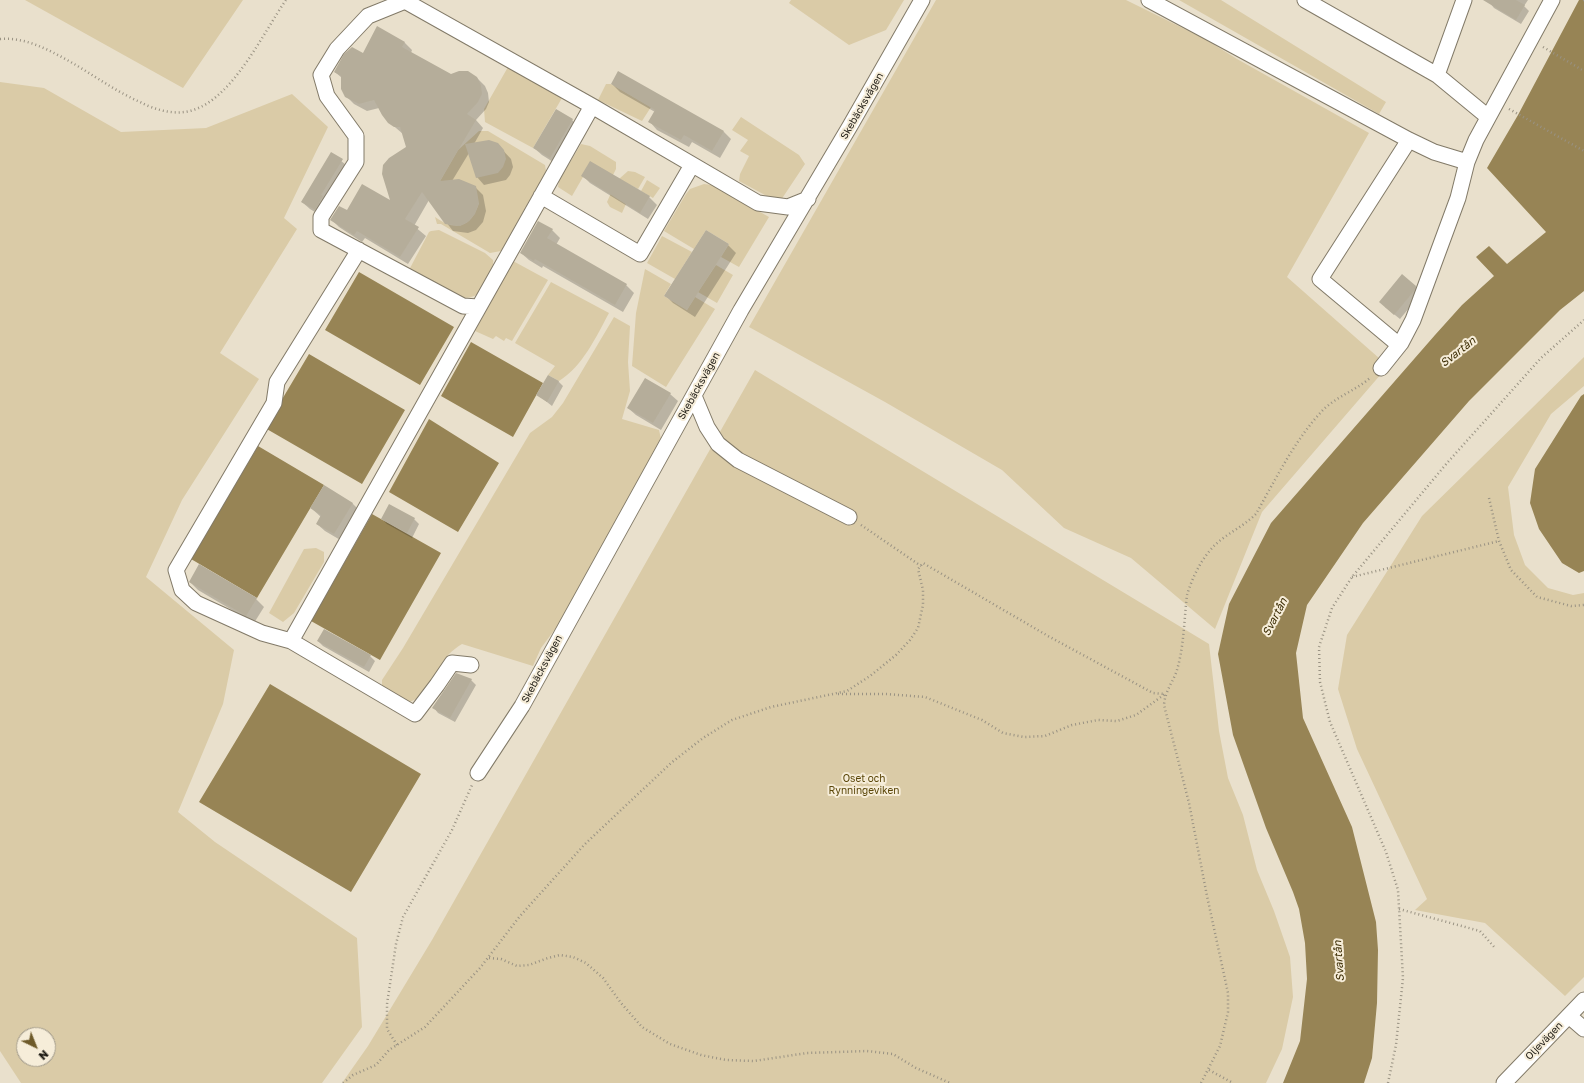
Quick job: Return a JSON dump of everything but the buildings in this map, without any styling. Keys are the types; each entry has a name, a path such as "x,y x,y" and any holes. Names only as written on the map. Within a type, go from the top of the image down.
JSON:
{"street":[{"name":"Skebäcksvägen","path":"478,773 522,706 576,605 741,310 808,199 922,0"},
{"path":"1149,0 1409,140 1434,152 1467,162"},
{"path":"1305,0 1437,75 1488,117"},
{"path":"1380,368 1399,345 1416,313 1458,198 1467,162 1488,117 1552,0"},
{"path":"478,307 463,306 321,230 321,217 356,162 356,136 327,96 321,76 337,49 368,16 405,1 592,106 758,203 788,207 808,199"},
{"path":"1437,75 1459,2"},
{"path":"291,641 592,106"},
{"path":"1399,345 1320,279 1409,140"},
{"path":"541,196 640,254 692,165"},
{"path":"359,250 277,382 274,402 176,570 182,590 196,603 262,633 291,641 415,714 438,685 452,662 471,665"},
{"path":"694,396 707,427 718,444 738,460 849,517"},
{"name":"Oljevägen","path":"1504,1083 1584,1000"},
{"path":"1569,1016 1584,1029"}],"path":[{"path":"0,39 9,38 38,45 140,103 169,112 183,112 193,110 205,104 224,88 251,56 286,0"},
{"path":"1530,39 1584,71"},
{"path":"1496,102 1584,151"},
{"path":"1388,1083 1396,1045 1403,978 1398,890 1386,852 1330,722 1320,682 1318,665 1319,646 1332,608 1352,577 1447,463 1542,358 1584,320"},
{"path":"1201,1083 1220,1046 1226,1025 1228,993 1189,803 1167,724 1164,705 1165,694 1176,673 1190,586 1209,552 1216,544 1246,524 1256,514 1302,438 1324,409 1363,384 1380,368"},
{"path":"1489,498 1499,541 1511,570 1537,597 1571,606 1584,605"},
{"path":"849,517 921,566"},
{"path":"1352,577 1499,541"},
{"path":"342,1083 353,1075 376,1065 389,1050 425,1027 450,1003 488,958 520,916 585,844 671,763 703,738 732,720 764,709 836,694 857,685 884,666 910,640 918,628 923,605 924,590 918,569 923,563 1048,636 1153,693 1165,694"},
{"path":"836,694 886,694 925,697 982,720 1003,732 1024,737 1045,736 1072,725 1098,720 1117,721 1136,715 1165,694"},
{"path":"397,1045 387,1029 387,1004 396,944 403,917 452,830 478,773"},
{"path":"1399,909 1480,930 1495,948"},
{"path":"488,958 501,959 517,966 529,965 548,958 560,956 573,957 586,963 603,978 621,1003 642,1027 670,1044 701,1055 726,1060 754,1061 806,1053 867,1051 893,1054 916,1068 950,1083"},
{"path":"1209,1070 1233,1083"}],"green space":[{"path":"25,0 243,0 183,88"},
{"path":"791,0 904,0 886,30 849,45 789,3"},
{"path":"936,0 1126,0 1205,39 1237,59 1369,133 1287,277 1388,366 1262,512 1215,629 1131,558 1064,528 1002,470 885,402 749,327"},
{"path":"1179,0 1221,0 1386,102 1379,114"},
{"path":"508,67 562,98 533,148 485,122 484,109"},
{"path":"0,82 44,88 121,132 206,128 292,94 328,127 284,218 297,229 220,353 259,379 182,500 146,577 234,650 223,704 178,812 215,842 357,938 362,1027 322,1083 21,1083 0,1051"},
{"path":"606,84 611,84 651,107 642,121 598,100"},
{"path":"741,117 799,155 805,164 781,200 776,201 739,181 740,174 749,156 740,151 748,140 732,130"},
{"path":"479,131 488,131 545,165 546,171 501,251 490,253 441,224 437,224 435,217 450,225 456,226 467,222 472,218 476,211 479,203 439,183 458,150"},
{"path":"581,144 590,146 616,162 616,169 613,175 583,177 572,196 558,187 559,181"},
{"path":"628,171 635,172 645,177 638,189 619,179"},
{"path":"647,180 660,188 653,198 641,191"},
{"path":"704,184 712,185 769,217 739,267 721,257 729,244 706,230 694,249 664,231 690,189"},
{"path":"611,193 626,204 622,213 610,207 607,202"},
{"path":"439,230 485,253 493,260 488,278 478,294 462,298 409,270 429,232"},
{"path":"662,236 692,252 675,279 647,263"},
{"path":"513,261 548,280 512,341 506,338 504,341 496,336 493,339 475,331"},
{"path":"716,265 733,275 717,303 698,292"},
{"path":"645,269 671,284 664,296 687,310 695,297 715,309 666,387 632,366 636,313"},
{"path":"551,282 609,313 594,341 582,359 568,375 559,381 548,375 555,366 515,343"},
{"path":"614,317 630,326 628,362 630,391 622,419 659,430 661,439 656,456 605,562 541,648 533,666 462,644 449,654 424,692 410,702 398,700 382,688 382,680 403,648 530,433 552,417 563,403"},
{"path":"1584,357 1584,386 1551,414 1508,487 1514,535 1525,565 1548,588 1573,595 1584,593 1584,977 1565,996 1485,923 1415,910 1427,899 1357,749 1338,689 1347,635 1422,516"},
{"name":"Oset och Rynningeviken","path":"755,370 1209,644 1219,731 1228,778 1243,815 1257,870 1274,911 1290,957 1293,997 1282,1049 1266,1083 342,1083 368,1046 432,940"},
{"path":"316,548 324,552 324,562 294,613 283,622 269,613 304,549"}],"water":[{"name":"Svartån","path":"1579,0 1584,0 1584,291 1560,310 1469,401 1363,523 1307,605 1296,653 1303,718 1352,827 1376,922 1378,950 1377,1003 1372,1058 1364,1083 1283,1083 1300,1041 1307,979 1305,943 1299,909 1266,828 1233,735 1218,654 1229,604 1271,523 1462,305 1494,276 1476,257 1489,246 1507,264 1546,232 1487,168 1518,115"},
{"path":"359,272 454,327 420,385 325,330"},
{"path":"471,342 543,383 513,437 441,396"},
{"path":"309,354 405,410 362,484 265,428"},
{"path":"1584,394 1584,571 1579,573 1562,563 1539,529 1530,503 1535,469 1581,396"},
{"path":"429,419 499,463 458,532 389,492"},
{"path":"258,446 324,485 257,598 191,559"},
{"path":"372,514 441,553 380,660 311,621"},
{"path":"270,684 421,774 351,892 199,802"}]}
